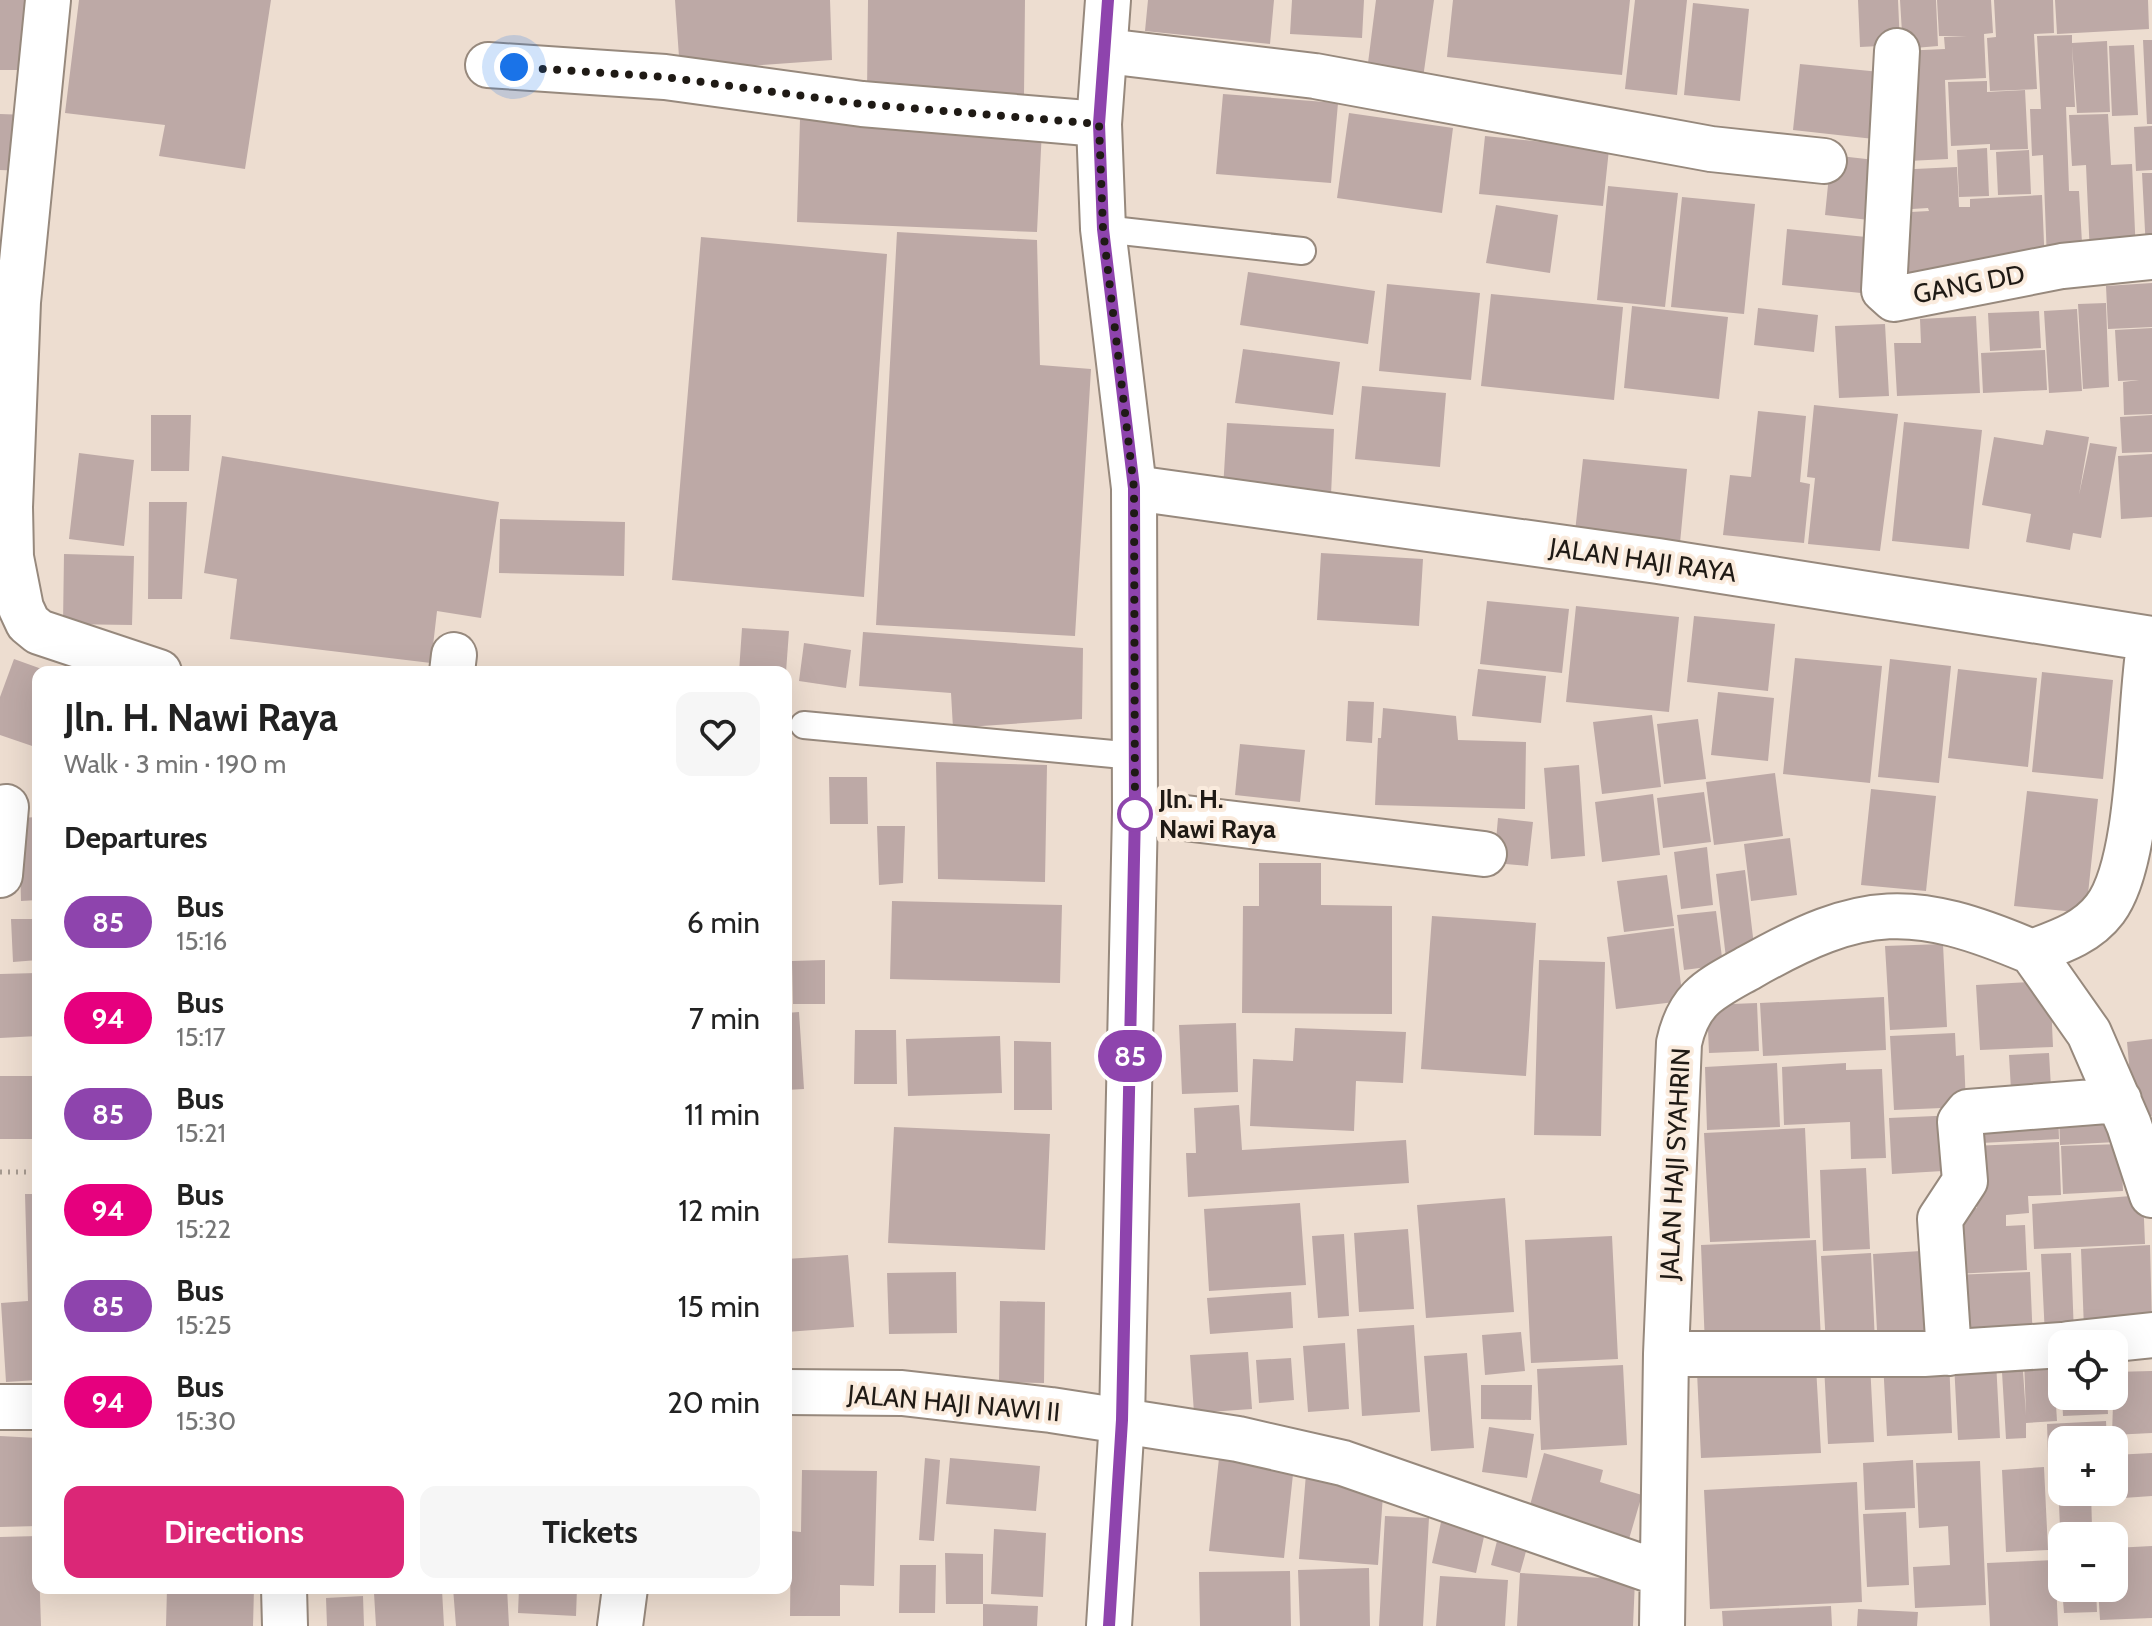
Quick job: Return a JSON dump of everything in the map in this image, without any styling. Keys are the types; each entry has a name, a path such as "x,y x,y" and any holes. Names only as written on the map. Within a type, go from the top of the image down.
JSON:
{"street":[{"path":"48,0 19,85 9,300 11,557 21,608 28,623 39,632 141,666"},
{"path":"1108,0 1099,124 1103,229 1134,488 1135,812 1122,1420 1109,1626"},
{"path":"1106,51 1315,76 1711,149 1824,161"},
{"name":"GANG DD","path":"1897,51 1884,290 1887,296 1894,299 2062,266 2152,257"},
{"path":"488,65 665,77 862,104 1099,124"},
{"name":"JALAN HAJI RAYA","path":"1134,488 1658,561 2151,639"},
{"path":"2151,639 2130,832 2115,893 2095,920 2082,931 2032,952 2089,1033 2119,1100 2152,1195"},
{"path":"0,875 15,807"},
{"path":"1135,812 1484,854"},
{"name":"JALAN HAJI SYAHRIN","path":"1662,1626 1666,1354 1679,1043 1685,1017 1697,1001 1782,949 1853,919 1908,916 1950,922 2032,952"},
{"path":"1949,1353 1940,1219 1965,1181 1960,1122 1964,1116 1968,1112 2119,1100"},
{"path":"2128,1338 2152,1335"},
{"path":"1666,1354 1949,1353 2048,1346"},
{"name":"JALAN HAJI NAWI II","path":"792,1392 902,1393 1122,1420"},
{"path":"0,1407 32,1407"},
{"path":"1122,1420 1238,1439 1343,1463 1662,1574"},
{"path":"284,1594 285,1626"},
{"path":"620,1626 624,1594"}],"lane":[{"path":"1103,229 1302,251"},
{"path":"804,725 1134,756"}],"path":[{"path":"0,1172 32,1172"}],"building":[{"path":"0,0 35,0 35,70 0,70"},
{"path":"79,0 271,0 245,169 159,156 165,125 65,113"},
{"path":"675,0 830,0 832,60 680,71"},
{"path":"868,0 1025,0 1024,95 867,93"},
{"path":"1148,0 1274,0 1270,44 1145,31"},
{"path":"1292,0 1364,0 1362,38 1290,34"},
{"path":"1376,0 1434,0 1423,78 1367,71"},
{"path":"1453,0 1630,0 1622,75 1447,57"},
{"path":"1635,0 1687,0 1677,95 1625,89"},
{"path":"1858,0 1898,0 1900,45 1860,47"},
{"path":"1900,0 1936,0 1938,46 1903,49"},
{"path":"1937,0 1991,0 1993,33 1984,34 1986,78 1945,80 1948,159 1908,161 1901,51 1945,49 1944,37 1967,36 1939,36"},
{"path":"1994,0 2053,0 2054,33 2034,34 2037,89 1990,91 1987,38 1996,37"},
{"path":"2055,0 2148,0 2149,29 2057,34"},
{"path":"1693,3 1749,9 1740,101 1684,95"},
{"path":"2072,35 2072,43 2107,41 2110,112 2077,113 2072,46 2075,107 2066,107 2069,191 2079,191 2083,260 2047,261 2043,155 2032,156 2030,109 2041,109 2037,36"},
{"path":"2143,40 2152,40 2152,124 2147,124"},
{"path":"2134,45 2138,115 2112,116 2109,46"},
{"path":"1800,64 1890,73 1883,140 1793,130"},
{"path":"1987,81 1987,92 2025,90 2028,149 1990,150 1990,144 1951,146 1948,82"},
{"path":"1223,94 1338,103 1331,183 1216,174"},
{"path":"1349,113 1453,128 1442,213 1337,198"},
{"path":"0,114 28,115 26,171 0,170"},
{"path":"2108,114 2111,165 2132,164 2136,254 2090,256 2086,165 2072,166 2069,115"},
{"path":"800,119 1042,129 1037,232 797,222"},
{"path":"2152,126 2152,170 2136,171 2134,127"},
{"path":"1485,136 1609,149 1603,206 1479,194"},
{"path":"1987,148 1989,196 1959,197 1957,150"},
{"path":"2029,150 2031,194 1998,195 1996,152"},
{"path":"1831,155 1875,160 1869,220 1825,215"},
{"path":"1957,167 1959,207 1970,207 1970,199 2042,195 2045,267 1896,283 1892,213 1929,211 1928,208 1896,210 1894,170"},
{"path":"2142,173 2152,173 2152,249 2146,250"},
{"path":"1608,186 1678,193 1665,307 1597,300"},
{"path":"1682,197 1755,204 1744,314 1671,307"},
{"path":"1496,205 1558,215 1550,273 1486,263"},
{"path":"1787,229 1876,238 1871,294 1782,285"},
{"path":"897,232 1037,240 1040,365 1091,369 1075,636 876,625"},
{"path":"701,237 887,254 864,597 672,580"},
{"path":"1248,272 1375,291 1368,344 1240,325"},
{"path":"2152,283 2152,327 2108,329 2106,286"},
{"path":"1387,284 1480,293 1471,380 1379,371"},
{"path":"1491,294 1623,307 1614,400 1481,386"},
{"path":"2106,303 2109,387 2083,389 2078,304"},
{"path":"1632,306 1728,317 1719,399 1624,388"},
{"path":"1758,308 1818,315 1814,352 1754,345"},
{"path":"2077,309 2082,391 2049,393 2044,311"},
{"path":"2039,311 2041,348 1990,351 1988,313"},
{"path":"1976,316 1980,393 1897,396 1894,343 1921,343 1920,319"},
{"path":"1885,324 1889,396 1839,398 1835,326"},
{"path":"2152,328 2152,414 2124,415 2123,382 2139,380 2118,381 2115,330"},
{"path":"1243,349 1340,362 1333,415 1235,403"},
{"path":"2045,350 2047,390 1983,393 1981,353"},
{"path":"1362,386 1446,393 1440,467 1355,459"},
{"path":"1814,405 1898,414 1880,551 1808,544 1815,478 1807,477"},
{"path":"1758,411 1806,416 1800,482 1810,484 1804,543 1723,535 1730,475 1751,477"},
{"path":"151,415 191,415 189,471 151,471"},
{"path":"2152,415 2152,452 2122,453 2120,417"},
{"path":"1904,422 1982,430 1969,549 1892,541"},
{"path":"1227,423 1334,429 1331,495 1223,489"},
{"path":"2046,430 2089,437 2079,495 2090,443 2117,447 2101,538 2073,533 2070,550 2026,542 2031,514 1982,505 1994,437 2043,445"},
{"path":"79,453 134,460 124,546 69,539"},
{"path":"2152,454 2152,517 2121,519 2118,456"},
{"path":"222,456 499,502 481,618 437,611 431,663 230,639 237,579 204,573"},
{"path":"1583,459 1687,469 1680,543 1575,532"},
{"path":"149,502 187,502 182,599 148,599"},
{"path":"500,519 625,522 624,576 499,573"},
{"path":"1321,553 1423,559 1419,626 1317,620"},
{"path":"64,554 134,556 132,625 63,624"},
{"path":"1487,601 1569,609 1562,673 1480,664"},
{"path":"1576,606 1679,617 1669,712 1566,702"},
{"path":"1694,616 1775,624 1768,691 1687,682"},
{"path":"742,628 789,631 786,666 739,666"},
{"path":"863,632 1083,648 1082,719 953,728 951,693 859,686"},
{"path":"804,643 851,650 846,688 799,681"},
{"path":"1795,658 1882,666 1870,783 1783,774"},
{"path":"14,659 33,666 32,746 0,735 0,697"},
{"path":"1890,659 1951,666 1939,783 1878,777"},
{"path":"1478,669 1546,676 1541,723 1472,716"},
{"path":"1958,669 2037,678 2028,767 1948,758"},
{"path":"2042,672 2113,680 2103,779 2032,772"},
{"path":"1718,692 1774,698 1768,761 1711,755"},
{"path":"1348,701 1374,702 1372,743 1346,741"},
{"path":"1383,708 1456,716 1458,740 1526,742 1525,809 1375,805 1378,738 1381,738"},
{"path":"1652,715 1661,787 1602,794 1593,722"},
{"path":"1698,719 1706,779 1664,784 1657,724"},
{"path":"1240,744 1305,750 1300,802 1235,795"},
{"path":"936,762 1047,765 1045,882 938,879"},
{"path":"1579,765 1585,856 1551,859 1544,768"},
{"path":"1775,773 1783,836 1714,845 1706,782"},
{"path":"829,777 867,777 868,824 830,824"},
{"path":"1871,789 1936,796 1926,891 1861,885"},
{"path":"2027,791 2098,799 2086,913 2014,906"},
{"path":"1704,792 1711,842 1663,848 1657,798"},
{"path":"1653,794 1660,855 1602,862 1595,802"},
{"path":"32,817 32,900 21,901 19,818"},
{"path":"1498,818 1533,822 1528,866 1494,863"},
{"path":"877,826 905,826 903,883 879,885"},
{"path":"1790,838 1797,895 1751,901 1744,844"},
{"path":"1707,847 1713,905 1681,909 1674,852"},
{"path":"1259,863 1321,863 1321,905 1392,906 1392,1014 1242,1013 1243,906 1259,906"},
{"path":"1745,870 1755,954 1726,958 1716,874"},
{"path":"1667,875 1674,926 1624,932 1617,881"},
{"path":"892,901 1062,905 1060,983 890,979"},
{"path":"1716,911 1723,965 1684,970 1677,915"},
{"path":"1432,916 1536,923 1526,1076 1421,1069"},
{"path":"11,919 32,919 32,960 13,962"},
{"path":"1674,928 1683,1001 1616,1009 1607,937"},
{"path":"1943,944 1947,1027 1890,1030 1885,946"},
{"path":"825,960 825,1004 793,1004 792,961"},
{"path":"1539,960 1605,962 1601,1136 1534,1135"},
{"path":"32,973 32,1036 0,1038 0,974"},
{"path":"2050,981 2053,1047 1980,1050 1976,985"},
{"path":"1884,997 1886,1050 1763,1056 1760,1003"},
{"path":"1757,1003 1759,1051 1709,1053 1707,1005"},
{"path":"799,1012 804,1089 792,1090 792,1013"},
{"path":"1236,1023 1238,1092 1182,1094 1179,1025"},
{"path":"1295,1028 1406,1032 1403,1083 1356,1081 1354,1131 1250,1126 1253,1059 1293,1061"},
{"path":"855,1030 896,1030 897,1084 854,1084"},
{"path":"1955,1033 1956,1056 1964,1055 1966,1107 1894,1110 1890,1036"},
{"path":"1000,1036 1002,1093 908,1096 906,1039"},
{"path":"2152,1039 2152,1116 2134,1118 2127,1042"},
{"path":"1014,1041 1051,1042 1052,1110 1014,1110"},
{"path":"2049,1053 2051,1088 2011,1090 2009,1055"},
{"path":"1777,1063 1780,1127 1707,1130 1705,1067"},
{"path":"1846,1063 1846,1070 1882,1069 1886,1158 1851,1159 1850,1122 1784,1125 1782,1067"},
{"path":"0,1076 32,1076 32,1139 0,1139"},
{"path":"1239,1105 1242,1150 1406,1140 1409,1183 1188,1197 1186,1153 1196,1153 1194,1108"},
{"path":"2114,1109 2116,1142 2060,1145 2059,1112"},
{"path":"2058,1111 2059,1139 1981,1143 1980,1115"},
{"path":"1958,1115 1960,1170 1892,1174 1889,1118"},
{"path":"894,1127 1050,1134 1045,1250 888,1243"},
{"path":"1805,1128 1810,1238 1710,1242 1704,1133"},
{"path":"2059,1142 2061,1195 2028,1196 2029,1213 2006,1215 2006,1226 2025,1225 2027,1270 1956,1274 1958,1210 1977,1208 1973,1146"},
{"path":"2121,1144 2123,1191 2063,1194 2061,1146"},
{"path":"1866,1168 1870,1249 1823,1251 1820,1170"},
{"path":"25,1194 32,1194 32,1380 6,1382 1,1303 28,1301"},
{"path":"2143,1195 2145,1244 2034,1249 2032,1204"},
{"path":"1505,1198 1514,1312 1426,1318 1417,1205"},
{"path":"1300,1203 1306,1285 1209,1291 1204,1209"},
{"path":"1408,1229 1414,1309 1359,1312 1354,1233"},
{"path":"1344,1234 1349,1316 1318,1318 1312,1236"},
{"path":"1612,1236 1618,1359 1531,1363 1525,1240"},
{"path":"1816,1240 1821,1340 1705,1346 1701,1245"},
{"path":"2150,1245 2152,1326 2084,1329 2081,1249"},
{"path":"1937,1250 1942,1347 1878,1350 1873,1254"},
{"path":"1871,1253 1875,1343 1826,1346 1821,1256"},
{"path":"2071,1253 2074,1330 2048,1330 2048,1336 2045,1336 2041,1254"},
{"path":"848,1255 854,1327 792,1332 792,1259"},
{"path":"956,1272 957,1333 889,1334 887,1273"},
{"path":"2030,1272 2033,1342 1956,1346 1952,1275"},
{"path":"1291,1292 1293,1328 1210,1334 1207,1298"},
{"path":"1000,1301 1045,1302 1044,1383 999,1382"},
{"path":"1414,1325 1420,1412 1362,1416 1357,1329"},
{"path":"1521,1332 1525,1371 1485,1375 1482,1335"},
{"path":"1345,1343 1349,1409 1308,1412 1303,1346"},
{"path":"1248,1352 1252,1409 1194,1413 1190,1355"},
{"path":"1467,1353 1474,1448 1431,1451 1424,1356"},
{"path":"2048,1357 2048,1410 2056,1410 2057,1421 2026,1423 2026,1438 2006,1439 2002,1372 2023,1371 2026,1415 2024,1359"},
{"path":"1291,1358 1294,1400 1259,1403 1256,1360"},
{"path":"1949,1358 1952,1433 1887,1436 1883,1362"},
{"path":"1996,1361 2000,1438 1958,1440 1954,1363"},
{"path":"1870,1363 1874,1442 1828,1444 1824,1365"},
{"path":"1623,1365 1627,1445 1541,1450 1537,1369"},
{"path":"1816,1367 1821,1453 1701,1458 1697,1372"},
{"path":"2152,1371 2152,1433 2128,1434 2128,1426 2112,1426 2113,1410 2128,1410 2128,1372"},
{"path":"1481,1385 1532,1385 1531,1420 1481,1419"},
{"path":"2063,1410 2108,1410 2108,1414 2063,1416"},
{"path":"2106,1421 2106,1426 2048,1426 2048,1454 2047,1424"},
{"path":"1489,1427 1534,1434 1527,1478 1482,1472"},
{"path":"0,1436 32,1438 32,1526 0,1527"},
{"path":"1544,1453 1603,1470 1600,1482 1642,1495 1629,1539 1529,1509"},
{"path":"2152,1453 2152,1496 2128,1498 2128,1454"},
{"path":"925,1458 940,1460 934,1541 919,1540"},
{"path":"950,1458 1040,1466 1036,1511 946,1504"},
{"path":"1219,1458 1294,1465 1284,1558 1209,1551"},
{"path":"1913,1460 1915,1508 1865,1510 1863,1463"},
{"path":"1980,1461 1986,1605 1915,1608 1913,1567 1950,1565 1948,1526 1919,1528 1916,1463"},
{"path":"2044,1467 2048,1550 2006,1552 2002,1470"},
{"path":"802,1470 877,1471 874,1586 840,1585 840,1616 790,1616 792,1531 801,1532"},
{"path":"1306,1474 1384,1481 1378,1565 1299,1559"},
{"path":"1857,1482 1862,1602 1710,1609 1704,1490"},
{"path":"2059,1506 2091,1506 2092,1522 2060,1522"},
{"path":"1906,1512 1909,1585 1867,1587 1863,1514"},
{"path":"1443,1513 1487,1523 1476,1573 1432,1563"},
{"path":"1385,1516 1429,1518 1423,1626 1379,1626"},
{"path":"994,1529 1046,1533 1043,1597 991,1594"},
{"path":"1500,1529 1530,1537 1520,1573 1491,1565"},
{"path":"32,1536 32,1594 40,1594 41,1626 0,1626 0,1537"},
{"path":"2152,1546 2152,1618 2100,1620 2099,1602 2128,1602 2128,1547"},
{"path":"945,1553 983,1554 983,1604 946,1604"},
{"path":"2048,1560 2048,1602 2057,1602 2058,1626 1990,1626 1987,1563"},
{"path":"900,1565 936,1565 935,1613 899,1613"},
{"path":"1369,1568 1370,1626 1300,1626 1298,1570"},
{"path":"1290,1571 1291,1626 1200,1626 1199,1572"},
{"path":"1520,1573 1635,1580 1633,1626 1517,1626"},
{"path":"1440,1576 1508,1580 1505,1626 1436,1626"},
{"path":"167,1594 254,1594 253,1626 166,1626"},
{"path":"374,1594 442,1594 444,1626 376,1626"},
{"path":"453,1594 507,1594 509,1626 456,1626"},
{"path":"519,1594 577,1594 576,1616 518,1613"},
{"path":"363,1596 364,1626 327,1626 326,1598"},
{"path":"2063,1602 2097,1602 2097,1612 2064,1613"},
{"path":"983,1604 1038,1606 1037,1626 983,1626"},
{"path":"1831,1606 1832,1626 1723,1626 1722,1611"},
{"path":"1858,1609 1918,1612 1917,1626 1857,1626"}],"bus line":[{"name":"85","path":"1108,0 1099,124 1103,229 1134,488 1135,812 1122,1420 1109,1626"}],"place":[{"name":"Jln. H. Nawi Raya","path":"1135,814"}],"route":[{"path":"514,67 665,77 862,104 1099,124 1103,229 1134,488 1135,814"}]}
